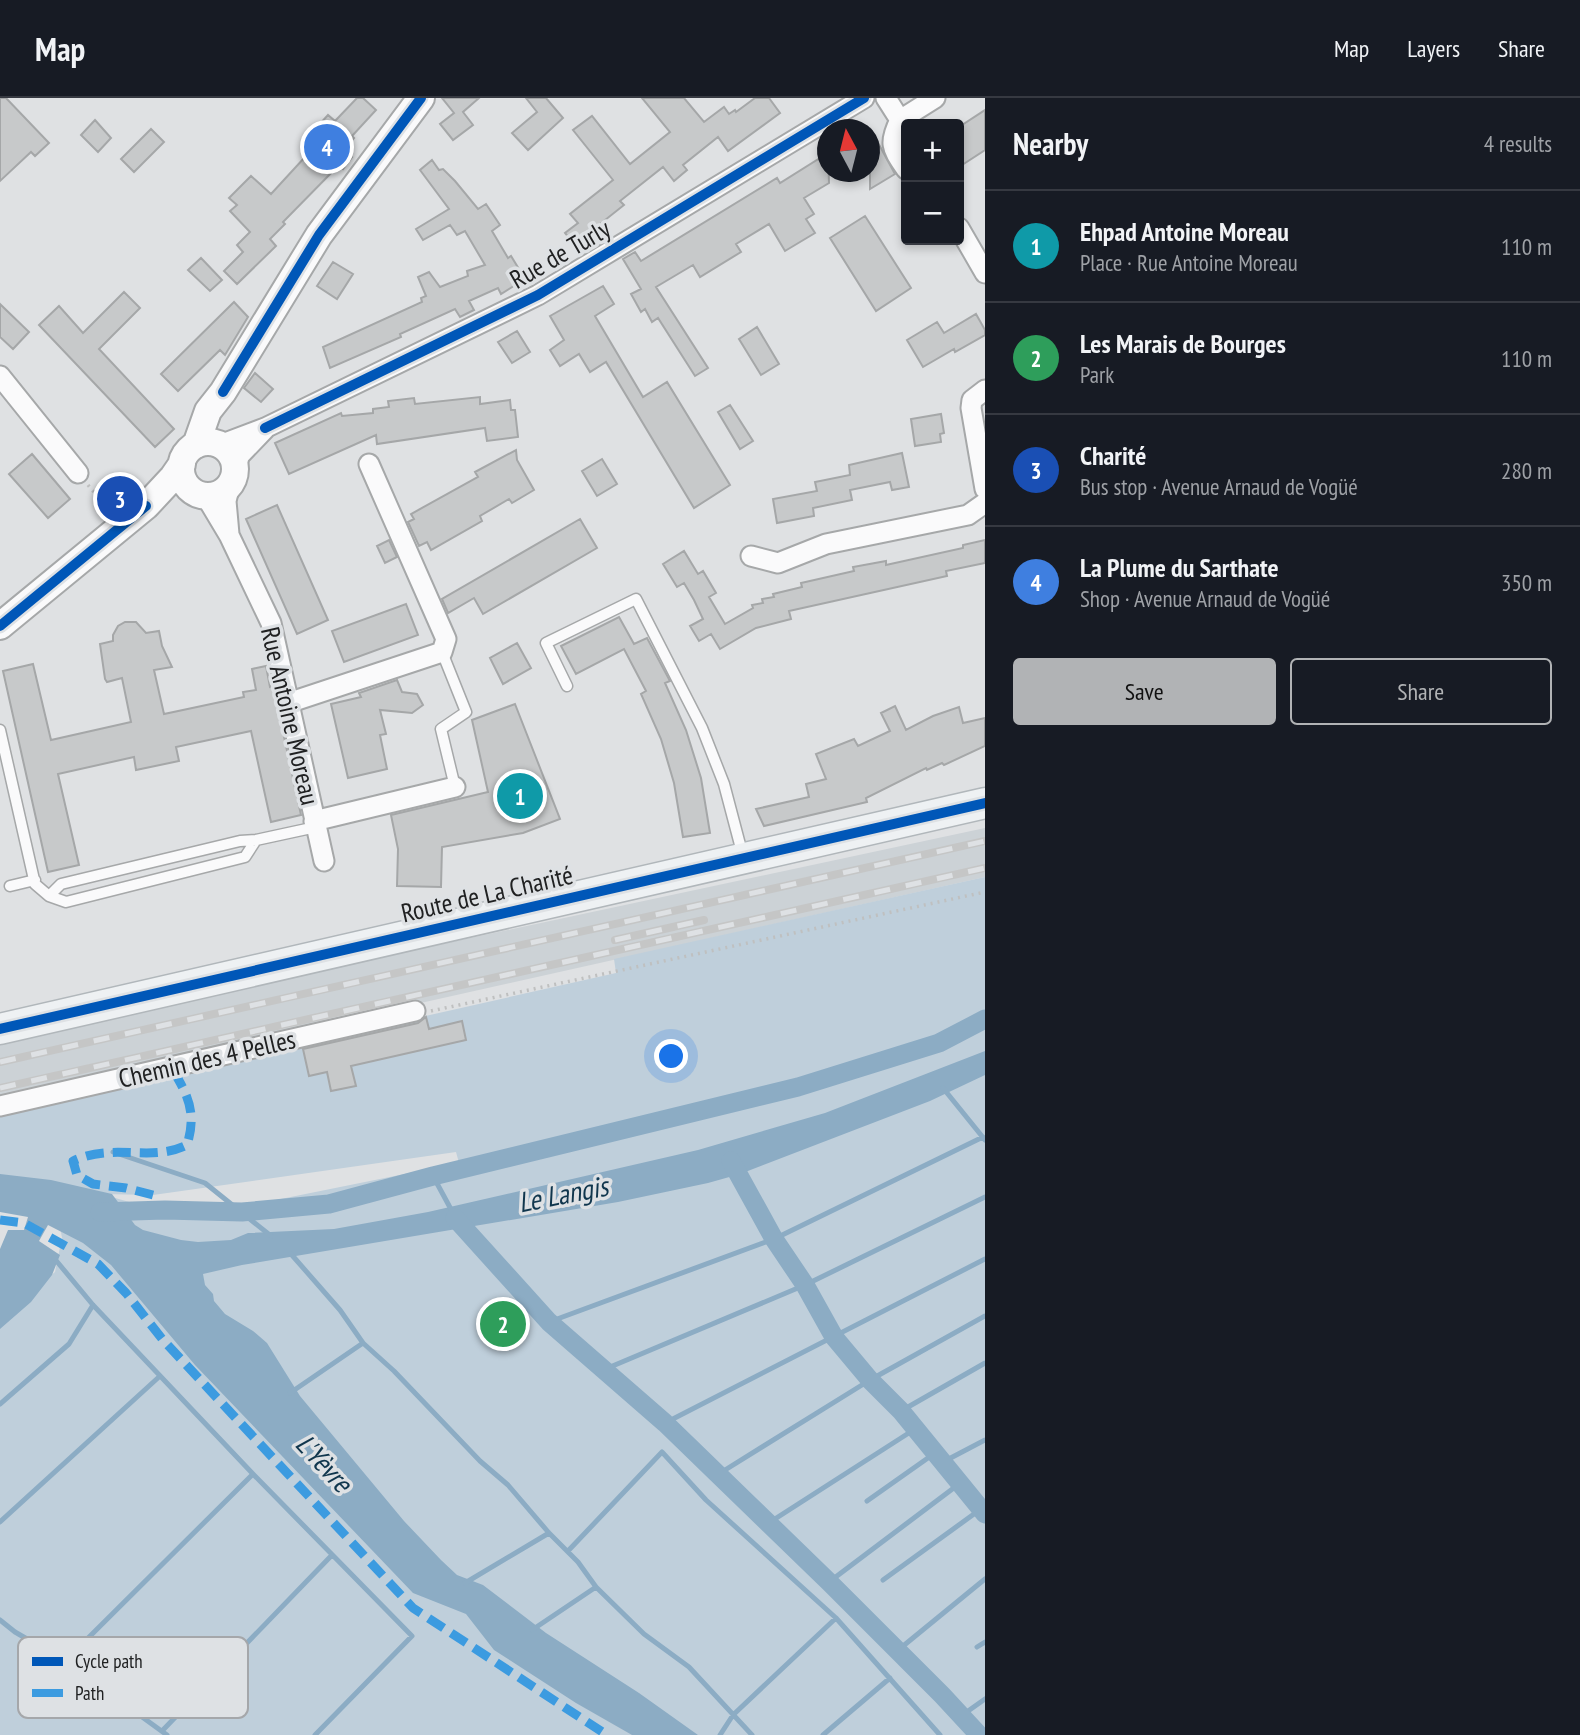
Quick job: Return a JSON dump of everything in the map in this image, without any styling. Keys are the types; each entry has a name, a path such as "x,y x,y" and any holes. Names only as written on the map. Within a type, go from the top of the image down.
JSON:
{"main road":[{"name":"Route de La Charité","path":"0,1029 985,803"}],"street":[{"path":"146,506 180,492 214,495 213,458 223,392 319,235 421,98"},
{"name":"Rue de Turly","path":"213,458 240,455 265,428 538,295 864,98"},
{"path":"886,98 900,120"},
{"path":"901,160 892,143 892,136 900,120 935,98"},
{"path":"964,237 985,273"},
{"path":"0,376 78,473"},
{"path":"985,390 972,400 971,408 985,488"},
{"path":"199,493 186,484 182,474 213,458"},
{"path":"0,626 123,526 173,477 213,458"},
{"name":"Rue Antoine Moreau","path":"213,458 226,500 229,535"},
{"path":"288,703 442,652 446,639 369,464"},
{"name":"Rue Antoine Moreau","path":"199,493 229,535 271,623 324,861"},
{"path":"751,556 778,563 827,544 968,514 985,503"},
{"name":"Rue Antoine Moreau","path":"315,824 455,787"},
{"name":"Chemin des 4 Pelles","path":"0,1106 415,1011"}],"lane":[{"path":"567,686 546,643 636,600 702,728 724,784 743,859"},
{"path":"442,652 467,712 442,729 455,787"},
{"path":"0,730 35,884 50,896 66,902 245,857 256,841"},
{"path":"50,896 61,884 240,841 256,841 315,824"},
{"path":"10,886 35,880"}],"path":[{"path":"78,473 123,526"},
{"path":"415,1011 448,1009 985,892"}],"shaded area":[{"path":"985,828 985,877 0,1097 0,1043 180,1000"},
{"path":"985,877 985,1735 0,1735 0,1318 55,1272 61,1242 63,1243 53,1190 0,1188 0,1112 616,973 614,959","holes":["456,1152 459,1163 256,1204 147,1207 101,1194 153,1195"]}],"water":[{"path":"985,1051 985,1075 930,1101 740,1174 618,1202 242,1265 203,1274 205,1285 213,1294 214,1301 225,1314 267,1343 300,1396 404,1521 457,1575 483,1585 546,1633 698,1735 632,1735 576,1703 494,1650 466,1614 413,1593 195,1365 111,1265 83,1243 48,1225 39,1241 60,1255 52,1275 31,1302 0,1329 0,1249 8,1230 24,1230 28,1217 0,1212 0,1174 51,1180 112,1194 135,1225 143,1230 181,1240 231,1240 248,1233 334,1229 428,1212 698,1150 825,1113"}],"building":[{"path":"0,98 6,98 49,143 35,156 31,152 0,181"},
{"path":"357,98 363,98 376,110 344,149 352,157 343,169 339,165 283,222 285,224 270,239 276,246 237,284 224,271 243,252 237,245 250,232 230,211 237,205 229,198 251,176 271,194 317,144 309,136 328,115 335,121"},
{"path":"442,98 479,98 463,112 473,125 453,140 440,124 454,113"},
{"path":"526,98 546,98 563,118 528,150 512,133 537,112"},
{"path":"642,98 684,98 704,122 724,107 729,114 735,110 736,112 755,98 769,98 780,113 728,151 718,137 683,165 687,170 674,181 663,167 620,201 624,205 595,228 599,232 578,249 565,233 578,223 570,214 613,180 573,130 592,116 630,164 670,132"},
{"path":"985,110 985,150 964,164 964,124"},
{"path":"95,120 111,138 98,152 81,135"},
{"path":"151,129 164,142 134,172 121,159"},
{"path":"880,146 895,174 870,189 870,182 880,182"},
{"path":"432,160 439,170 443,169 455,181 478,209 486,204 500,225 492,231 508,258 511,256 525,279 501,294 498,288 469,301 474,310 460,317 455,309 400,334 401,337 330,368 323,347 422,302 421,298 426,296 418,277 429,272 440,287 468,276 467,271 485,265 465,231 457,235 450,225 423,240 416,229 449,209 420,170"},
{"path":"817,160 817,182 829,183 804,198 814,214 806,219 815,233 785,251 769,224 736,244 741,252 700,277 693,265 656,287 708,368 695,376 658,318 652,322 645,309 641,312 631,294 641,289 623,259 635,252 641,261 777,178 780,183"},
{"path":"865,216 911,288 876,311 830,238"},
{"path":"201,258 222,280 210,291 188,270"},
{"path":"333,262 353,274 337,299 317,286"},
{"path":"603,286 614,304 595,316 643,397 667,382 730,485 694,508 606,362 590,372 579,354 560,366 550,350 564,340 550,316"},
{"path":"124,292 140,308 99,349 174,429 155,447 39,325 59,306 83,333"},
{"path":"234,302 248,317 225,355 220,350 178,391 161,374"},
{"path":"0,304 29,332 13,349 0,337"},
{"path":"976,314 985,335 923,367 907,340 937,322 944,333"},
{"path":"757,327 779,364 761,375 739,339"},
{"path":"517,331 530,352 512,363 498,342"},
{"path":"255,373 273,389 261,402 244,388"},
{"path":"480,397 480,404 510,400 511,410 515,410 518,437 487,441 485,428 377,444 376,435 289,474 275,443 341,413 342,416 373,413 373,409 389,407 388,401 414,398 415,404"},
{"path":"730,405 753,441 740,449 718,412"},
{"path":"941,414 944,433 940,434 941,442 915,446 911,419"},
{"path":"516,450 517,460 534,490 512,503 509,499 480,516 482,521 431,550 427,542 419,546 408,522 414,519 411,514 478,477 475,472"},
{"path":"902,453 909,487 892,490 890,482 850,490 852,500 813,508 814,516 777,523 773,499 817,491 815,482 850,475 849,465"},
{"path":"32,454 70,499 48,518 9,474"},
{"path":"602,459 617,484 597,496 582,471"},
{"path":"277,505 328,620 297,634 246,519"},
{"path":"580,519 597,548 483,614 474,598 448,613 442,599"},
{"path":"389,540 397,557 385,563 377,546"},
{"path":"985,540 985,563 946,571 947,576 789,611 791,619 756,628 720,649 711,634 699,641 690,626 703,619 684,583 677,587 663,564 684,551 698,574 703,571 716,593 709,597 725,624 753,608 752,605 763,603 762,599 802,587 801,583 854,571 853,567 886,561 886,565 963,548 963,545"},
{"path":"406,604 418,635 344,662 332,631"},
{"path":"619,617 634,644 647,638 670,681 665,683 686,730 701,778 710,833 683,837 674,783 661,739 641,694 646,691 624,649 576,674 561,646"},
{"path":"125,622 136,622 146,633 159,631 162,646 172,667 154,670 164,714 244,697 243,692 256,690 252,669 266,666 270,687 273,686 301,815 271,822 251,731 176,747 179,761 136,770 134,757 58,774 79,865 48,872 3,671 33,664 51,740 131,722 122,678 107,682 105,679 100,644 113,641 118,626"},
{"path":"517,643 531,668 503,684 490,658"},
{"path":"397,680 402,692 417,694 423,705 412,713 380,710 386,734 380,735 387,769 348,778 331,704 361,697 359,693"},
{"path":"515,704 560,819 523,833 442,847 441,887 397,886 398,849 391,815 488,792 472,720"},
{"path":"895,706 906,730 959,707 963,723 985,718 985,746 944,765 942,763 927,770 926,768 866,798 867,802 764,826 756,809 809,797 806,784 826,779 816,754 854,739 858,746 890,731 881,713"},
{"path":"426,1017 429,1029 462,1021 466,1040 351,1066 356,1086 331,1091 327,1072 309,1076 303,1049 418,1023"}],"waterway":[{"path":"100,1212 242,1212 329,1204 798,1087 939,1043 985,1019"},
{"path":"943,1088 985,1140"},
{"path":"549,1322 774,1239 983,1137"},
{"path":"113,1152 205,1183 271,1236"},
{"path":"731,1161 774,1239 805,1285 834,1337 870,1380 901,1411 985,1514"},
{"path":"433,1176 453,1213"},
{"path":"603,1370 805,1285 985,1197"},
{"path":"455,1218 549,1322 665,1423 829,1582 979,1735"},
{"path":"291,1254 340,1310 363,1343 394,1371 480,1461 508,1485 578,1562 596,1587 644,1634 689,1667 752,1735"},
{"path":"54,1258 93,1305 253,1474 89,1637"},
{"path":"665,1423 985,1259"},
{"path":"0,1404 69,1344 93,1305"},
{"path":"717,1475 870,1380 985,1316"},
{"path":"290,1393 363,1343"},
{"path":"901,1411 985,1363"},
{"path":"0,1522 160,1376"},
{"path":"767,1524 915,1429"},
{"path":"943,1462 985,1440"},
{"path":"568,1551 662,1452 706,1500 836,1618 940,1735"},
{"path":"867,1501 935,1453"},
{"path":"253,1474 412,1636 315,1735"},
{"path":"829,1582 959,1484"},
{"path":"883,1580 985,1506"},
{"path":"465,1583 549,1533"},
{"path":"248,1642 332,1555"},
{"path":"897,1651 985,1579"},
{"path":"532,1630 596,1587"},
{"path":"720,1735 733,1715 836,1618"},
{"path":"0,1620 24,1637"},
{"path":"977,1647 985,1642"},
{"path":"823,1735 890,1678"},
{"path":"961,1716 985,1699"},
{"path":"144,1718 167,1735"},
{"path":"162,1731 175,1718"}],"railway":[{"path":"0,1062 985,841"},
{"path":"0,1088 985,868"},
{"path":"615,940 704,920"}],"marked path":[{"path":"153,1195 93,1184 77,1175 73,1161 103,1153 160,1152 187,1145 191,1113 182,1086 171,1067"},
{"path":"0,1220 24,1223 98,1264 126,1293 163,1340 413,1608 607,1735"}],"cycle path":[{"path":"223,392 319,235 421,98"},
{"path":"265,428 538,295 864,98"},
{"path":"0,626 146,506"},
{"path":"0,1029 985,803"}],"place":[{"name":"La Plume du Sarthate","path":"327,147"},
{"name":"Charité","path":"120,499"},
{"name":"Ehpad Antoine Moreau","path":"520,796"},
{"name":"Les Marais de Bourges","path":"503,1324"}],"water label":[{"name":"Le Langis","path":"563,1194"},
{"name":"L'Yèvre","path":"324,1463"}]}
